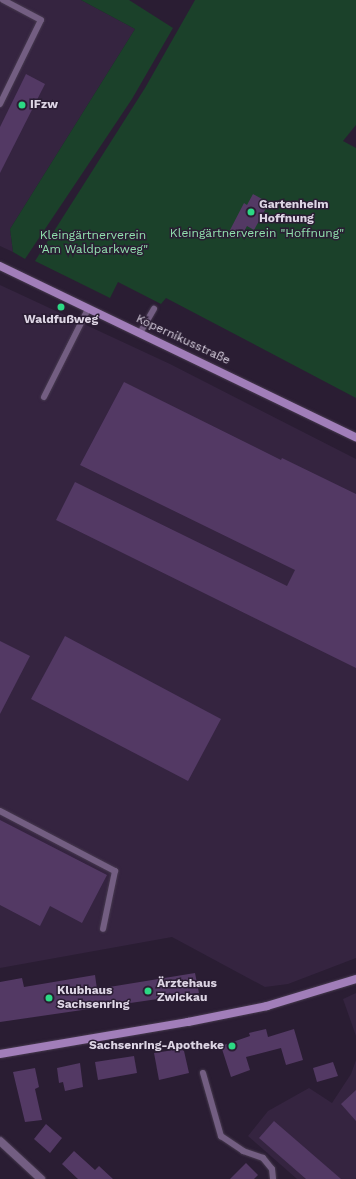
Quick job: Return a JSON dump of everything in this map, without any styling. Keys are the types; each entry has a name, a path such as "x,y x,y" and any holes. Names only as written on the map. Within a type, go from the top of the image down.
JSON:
{"street":[{"name":"Kopernikusstraße","path":"0,266 356,437"},
{"path":"0,1054 267,1006 356,979"},
{"path":"0,1141 41,1179"}],"lane":[{"path":"0,104 41,20 3,0"},
{"path":"44,397 88,309"},
{"path":"140,333 154,309"},
{"path":"0,811 115,872 103,929"},
{"path":"203,1072 221,1136 243,1151 263,1158 272,1168 273,1179"}],"shaded area":[{"path":"0,0 81,0 135,29 10,229 13,252 0,246"},
{"path":"0,285 170,364 356,459 356,958 288,984 265,987 172,937 0,968"},
{"path":"356,993 356,1036 343,999"},
{"path":"356,1060 356,1179 297,1179 248,1136 268,1111 309,1088 332,1103 351,1074"}],"green space":[{"path":"81,0 129,0 173,28 132,99 25,259 13,252 10,229 135,29"},
{"name":"Kleingärtnerverein \"Hoffnung\"","path":"195,0 356,0 356,125 343,141 356,148 356,398 166,298 161,304 118,282 110,298 35,261 145,88"}],"building":[{"name":"IFzw","path":"26,74 45,84 0,173 0,127"},
{"name":"Gartenheim Hoffnung","path":"253,194 269,203 254,230 247,226 241,237 230,230 244,203 247,205"},
{"path":"124,382 281,460 282,458 356,494 356,668 56,520 75,482 287,586 295,570 80,465"},
{"path":"65,636 221,719 188,781 31,699"},
{"path":"0,641 30,656 0,714"},
{"path":"0,820 107,875 82,923 50,906 40,926 0,905"},
{"path":"195,973 199,993 0,1022 0,982 22,978 24,987 95,975 97,989"},
{"path":"266,1029 268,1037 294,1029 303,1060 286,1065 281,1048 246,1057 250,1070 231,1077 221,1046 250,1036 249,1033"},
{"path":"180,1049 184,1051 189,1073 159,1080 154,1053"},
{"path":"134,1056 137,1073 98,1080 95,1062"},
{"path":"333,1062 338,1076 317,1082 313,1068"},
{"path":"80,1063 83,1087 65,1091 63,1082 59,1083 57,1068"},
{"path":"35,1068 39,1087 35,1089 42,1120 25,1122 13,1072"},
{"path":"356,1090 356,1121 341,1104"},
{"path":"274,1121 341,1179 306,1179 259,1138"},
{"path":"46,1124 62,1138 50,1153 34,1139"},
{"path":"74,1151 95,1170 99,1166 113,1179 78,1179 62,1164"},
{"path":"246,1163 258,1175 254,1179 230,1179"}],"place":[{"name":"IFzw","path":"22,105"},
{"name":"Gartenheim Hoffnung","path":"251,212"},
{"name":"Waldfußweg","path":"61,307"},
{"name":"Ärztehaus Zwickau","path":"148,991"},
{"name":"Klubhaus Sachsenring","path":"49,998"},
{"name":"Sachsenring-Apotheke","path":"232,1046"}],"park label":[{"name":"Kleingärtnerverein \"Am Waldparkweg\"","path":"93,243"}]}
